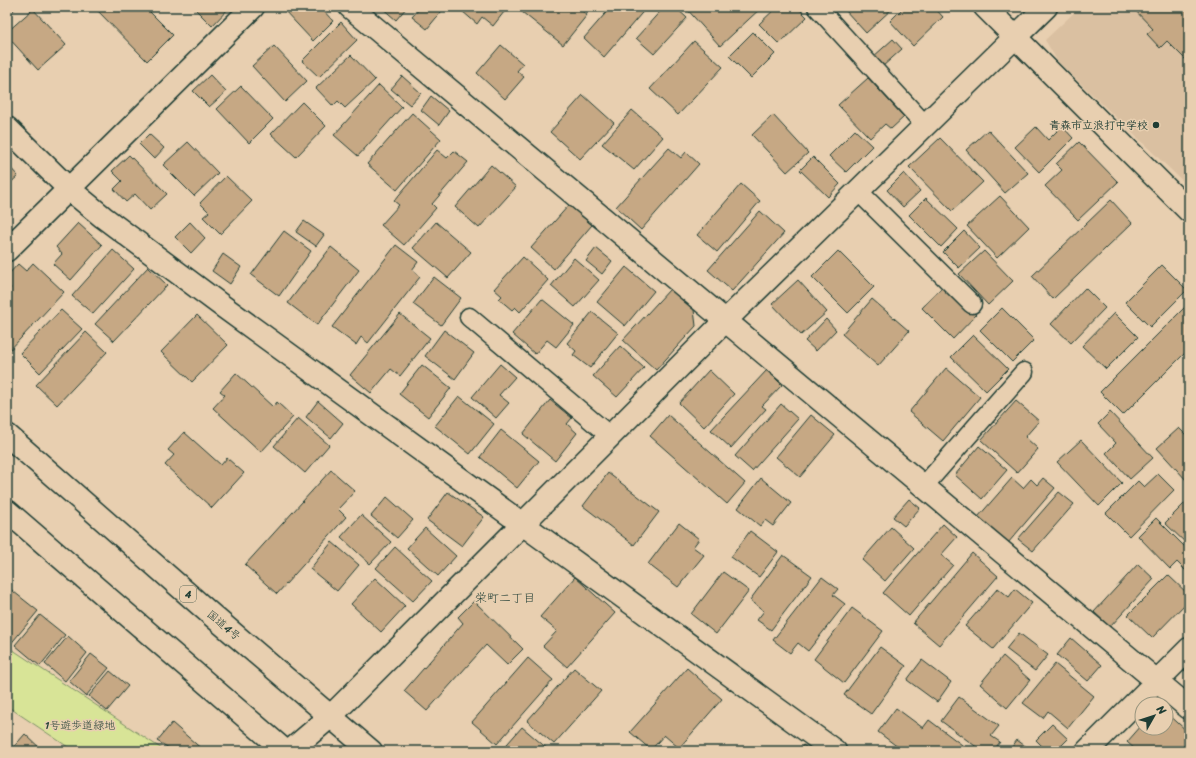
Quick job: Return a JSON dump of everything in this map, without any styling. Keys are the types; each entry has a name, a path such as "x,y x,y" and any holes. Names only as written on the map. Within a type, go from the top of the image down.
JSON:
{"main road":[{"path":"7,250 253,7"},
{"path":"350,7 1189,708"},
{"path":"985,7 1189,211"},
{"path":"290,751 330,716 725,321 1046,7"},
{"path":"7,128 69,189 103,217 221,305 835,751"},
{"name":"国道4号","path":"7,435 208,612 371,751"},
{"path":"7,511 285,751"},
{"path":"1087,751 1189,649"}],"lane":[{"path":"817,7 925,125"},
{"path":"858,191 972,304"},
{"path":"469,317 610,436"},
{"path":"923,487 1024,372"}],"shaded area":[{"name":"青森市立浪打中学校","path":"1080,7 1189,7 1189,187 1058,62 1045,40"}],"green space":[{"name":"1号遊歩道緑地","path":"7,646 165,751 74,751 7,706"}],"building":[{"path":"7,7 17,7 7,16"},
{"path":"94,7 145,7 173,35 147,61"},
{"path":"193,7 230,7 212,26"},
{"path":"285,7 320,7 333,21 313,41 283,9"},
{"path":"381,7 407,7 396,20"},
{"path":"421,7 445,7 427,29 412,17"},
{"path":"465,7 508,7 493,26 482,17 477,24 462,11"},
{"path":"526,7 577,7 587,15 563,45 522,12"},
{"path":"611,7 647,7 604,57 584,38"},
{"path":"664,7 675,7 687,18 654,54 636,38"},
{"path":"685,7 762,7 720,46"},
{"path":"777,7 797,7 807,17 779,44 759,24"},
{"path":"848,7 894,7 866,33 845,10"},
{"path":"904,7 934,7 943,17 913,46 890,21"},
{"path":"1132,7 1189,7 1189,63 1167,41 1160,48 1147,34 1153,29"},
{"path":"33,9 66,45 38,70 7,36 7,32"},
{"path":"341,22 357,40 319,77 302,61"},
{"path":"753,32 775,54 751,78 729,56"},
{"path":"893,39 902,49 882,67 873,57"},
{"path":"694,41 723,67 678,115 650,89"},
{"path":"501,45 523,64 517,71 524,77 505,99 477,73"},
{"path":"274,46 307,81 285,102 252,66"},
{"path":"351,55 375,80 345,108 338,101 333,106 316,88"},
{"path":"210,75 226,92 209,107 193,91"},
{"path":"402,76 421,93 410,105 391,89"},
{"path":"868,78 904,117 891,129 885,124 870,138 838,105"},
{"path":"379,85 402,107 358,156 334,135"},
{"path":"241,86 273,119 249,143 217,109"},
{"path":"583,95 614,123 580,159 550,132"},
{"path":"431,96 449,111 439,125 421,110"},
{"path":"302,102 326,126 296,157 271,134"},
{"path":"632,110 663,137 634,170 602,144"},
{"path":"412,113 441,139 397,190 367,164"},
{"path":"773,115 808,153 787,172 752,135"},
{"path":"1062,126 1073,138 1039,172 1015,147 1036,127 1048,140"},
{"path":"855,130 872,146 846,172 829,156"},
{"path":"988,130 1028,173 1005,193 966,150"},
{"path":"149,134 164,148 154,159 139,144"},
{"path":"940,138 983,182 952,211 909,167"},
{"path":"188,142 218,173 194,196 163,165"},
{"path":"1079,142 1118,182 1078,220 1045,186 1062,170 1056,164"},
{"path":"669,148 681,158 686,152 699,164 641,230 616,207"},
{"path":"437,150 447,158 454,151 468,162 432,204 436,208 404,245 381,225 399,205 394,201"},
{"path":"129,155 167,194 150,210 135,194 126,202 114,189 122,181 112,171"},
{"path":"813,157 840,184 828,197 800,170"},
{"path":"7,164 18,176 7,186"},
{"path":"491,165 516,187 479,228 455,207"},
{"path":"904,173 920,191 903,207 887,190"},
{"path":"226,176 252,201 220,234 203,217 209,212 200,203"},
{"path":"741,184 760,201 717,252 697,235"},
{"path":"1000,196 1029,227 997,258 967,226"},
{"path":"926,198 958,229 941,247 909,215"},
{"path":"1111,200 1132,223 1053,299 1032,276"},
{"path":"569,205 592,225 554,269 531,248"},
{"path":"760,211 784,233 732,291 708,270"},
{"path":"304,221 324,235 316,246 296,232"},
{"path":"190,222 205,238 191,253 175,237"},
{"path":"436,222 471,252 448,278 413,248"},
{"path":"78,223 102,245 71,280 53,264 62,254 56,247"},
{"path":"284,231 311,251 279,296 251,275"},
{"path":"964,231 980,248 959,268 943,252"},
{"path":"396,245 418,262 412,270 420,277 368,343 361,337 356,345 332,327"},
{"path":"331,247 359,270 317,325 288,303"},
{"path":"596,248 612,261 602,274 586,261"},
{"path":"113,250 134,269 93,314 72,296"},
{"path":"838,251 874,287 848,313 812,277"},
{"path":"984,251 1013,281 988,305 959,274"},
{"path":"223,254 241,267 230,284 212,271"},
{"path":"523,257 548,280 520,312 515,307 512,310 499,299 502,296 494,289"},
{"path":"574,258 599,280 575,307 551,286"},
{"path":"33,263 64,292 7,353 7,292 11,288 7,284 7,276 18,264 26,271"},
{"path":"1162,265 1187,290 1150,327 1125,302"},
{"path":"148,267 167,285 114,341 95,324"},
{"path":"626,267 654,291 625,326 597,302"},
{"path":"434,277 461,298 441,325 413,304"},
{"path":"798,280 827,312 801,335 772,304"},
{"path":"945,284 976,315 953,339 922,308"},
{"path":"1085,288 1105,308 1071,343 1051,324"},
{"path":"670,289 694,310 696,326 656,370 623,340"},
{"path":"542,299 574,325 556,347 547,340 535,354 512,334"},
{"path":"872,299 909,331 878,366 842,334"},
{"path":"1189,303 1189,349 1123,415 1100,392"},
{"path":"1002,308 1034,340 1012,362 980,330"},
{"path":"61,310 82,329 40,373 20,353"},
{"path":"592,312 618,333 590,368 573,355 576,351 567,343"},
{"path":"1114,313 1138,337 1106,369 1082,346"},
{"path":"400,314 430,338 400,376 391,369 371,393 350,375"},
{"path":"197,315 228,345 192,382 161,352"},
{"path":"826,319 836,330 816,351 805,341"},
{"path":"444,330 474,353 455,379 425,356"},
{"path":"86,332 107,352 57,405 36,385"},
{"path":"973,335 1008,369 986,391 951,357"},
{"path":"620,346 644,368 617,397 593,376"},
{"path":"500,364 515,377 499,395 509,403 496,418 472,397"},
{"path":"422,365 451,388 428,417 399,394"},
{"path":"946,368 980,397 943,441 909,412"},
{"path":"709,370 734,394 704,427 679,403"},
{"path":"767,370 782,385 762,406 766,409 731,448 711,430"},
{"path":"236,373 273,407 277,402 293,417 261,452 213,408 225,395 220,391"},
{"path":"459,396 494,424 470,454 435,426"},
{"path":"550,400 572,418 567,424 577,433 555,461 523,434"},
{"path":"318,401 343,423 331,438 306,417"},
{"path":"1016,401 1039,421 1025,437 1038,449 1017,473 981,440"},
{"path":"781,404 798,419 752,471 735,456"},
{"path":"1110,412 1153,458 1130,479 1106,453 1116,443 1098,424"},
{"path":"668,415 745,483 727,504 650,436"},
{"path":"811,415 835,435 800,477 776,457"},
{"path":"298,418 329,445 305,473 274,446"},
{"path":"1179,428 1189,438 1189,479 1187,481 1157,448"},
{"path":"501,430 539,461 517,488 480,457"},
{"path":"184,432 221,465 227,458 244,473 212,508 165,465 174,455 168,450"},
{"path":"1081,440 1122,483 1099,506 1057,462"},
{"path":"979,446 1007,470 982,499 955,475"},
{"path":"331,470 355,491 338,509 346,517 277,594 245,565"},
{"path":"608,473 659,512 634,545 583,506"},
{"path":"1158,474 1174,490 1129,536 1106,513 1138,481 1144,487"},
{"path":"761,478 791,503 773,526 765,520 760,526 738,508"},
{"path":"1012,478 1023,488 1031,479 1037,485 1043,478 1055,488 1008,543 978,517"},
{"path":"448,492 484,517 462,546 427,520"},
{"path":"1059,492 1074,504 1033,551 1018,539"},
{"path":"387,497 413,520 397,538 371,516"},
{"path":"909,499 920,508 904,526 893,517"},
{"path":"1189,499 1189,546 1165,523"},
{"path":"361,515 391,542 370,564 341,537"},
{"path":"1156,518 1189,551 1188,573 1177,562 1170,569 1138,536"},
{"path":"679,523 699,539 693,547 704,555 678,587 648,564"},
{"path":"943,524 957,537 941,555 953,565 909,616 883,593"},
{"path":"891,527 914,548 885,581 862,560"},
{"path":"425,528 456,556 438,576 407,548"},
{"path":"750,531 778,552 759,577 731,557"},
{"path":"332,542 359,565 337,591 310,569"},
{"path":"395,547 432,581 413,601 376,568"},
{"path":"972,553 998,576 939,645 913,623"},
{"path":"783,555 812,576 771,630 757,620 764,611 750,600"},
{"path":"1138,564 1154,579 1110,627 1094,612"},
{"path":"723,572 749,591 716,634 691,614"},
{"path":"1168,575 1189,595 1189,600 1152,638 1128,615"},
{"path":"575,577 615,613 567,667 543,646 557,631 540,617"},
{"path":"822,577 838,589 833,595 845,604 808,651 798,643 790,653 773,640"},
{"path":"375,578 405,606 381,632 351,604"},
{"path":"9,588 38,611 9,646 7,645 7,590"},
{"path":"998,588 1009,597 1015,589 1032,603 993,649 965,626"},
{"path":"474,601 523,649 507,665 486,645 427,711 404,691 463,623 458,617"},
{"path":"852,608 883,631 844,683 814,659"},
{"path":"40,615 65,635 40,666 15,645"},
{"path":"1019,633 1048,655 1035,671 1006,649"},
{"path":"68,636 87,653 65,681 45,664"},
{"path":"1071,638 1102,665 1088,681 1057,655"},
{"path":"880,647 906,666 871,714 844,695"},
{"path":"91,654 109,668 86,696 69,681"},
{"path":"1003,656 1030,680 1007,708 980,684"},
{"path":"528,658 553,680 497,744 472,722"},
{"path":"922,660 951,682 937,702 907,680"},
{"path":"1055,664 1094,696 1068,728 1048,711 1043,718 1023,703"},
{"path":"574,668 601,691 554,744 527,721"},
{"path":"687,668 722,699 679,748 664,735 651,750 630,732"},
{"path":"110,671 128,686 107,711 89,696"},
{"path":"959,697 999,726 991,736 1000,742 993,751 982,751 941,721"},
{"path":"896,708 923,728 929,720 970,751 903,751 878,732"},
{"path":"1174,719 1189,733 1189,751 1137,751 1127,742 1134,734 1134,736 1174,736"},
{"path":"172,723 204,751 174,751 157,741"},
{"path":"1052,724 1068,739 1056,751 1047,751 1036,740"},
{"path":"522,727 549,750 501,751"},
{"path":"25,734 43,751 10,751"},
{"path":"1017,740 1032,751 1009,751"},
{"path":"803,745 811,751 799,751"}],"place":[{"name":"青森市立浪打中学校","path":"1156,125"}],"district":[{"name":"栄町二丁目","path":"505,598"}]}
